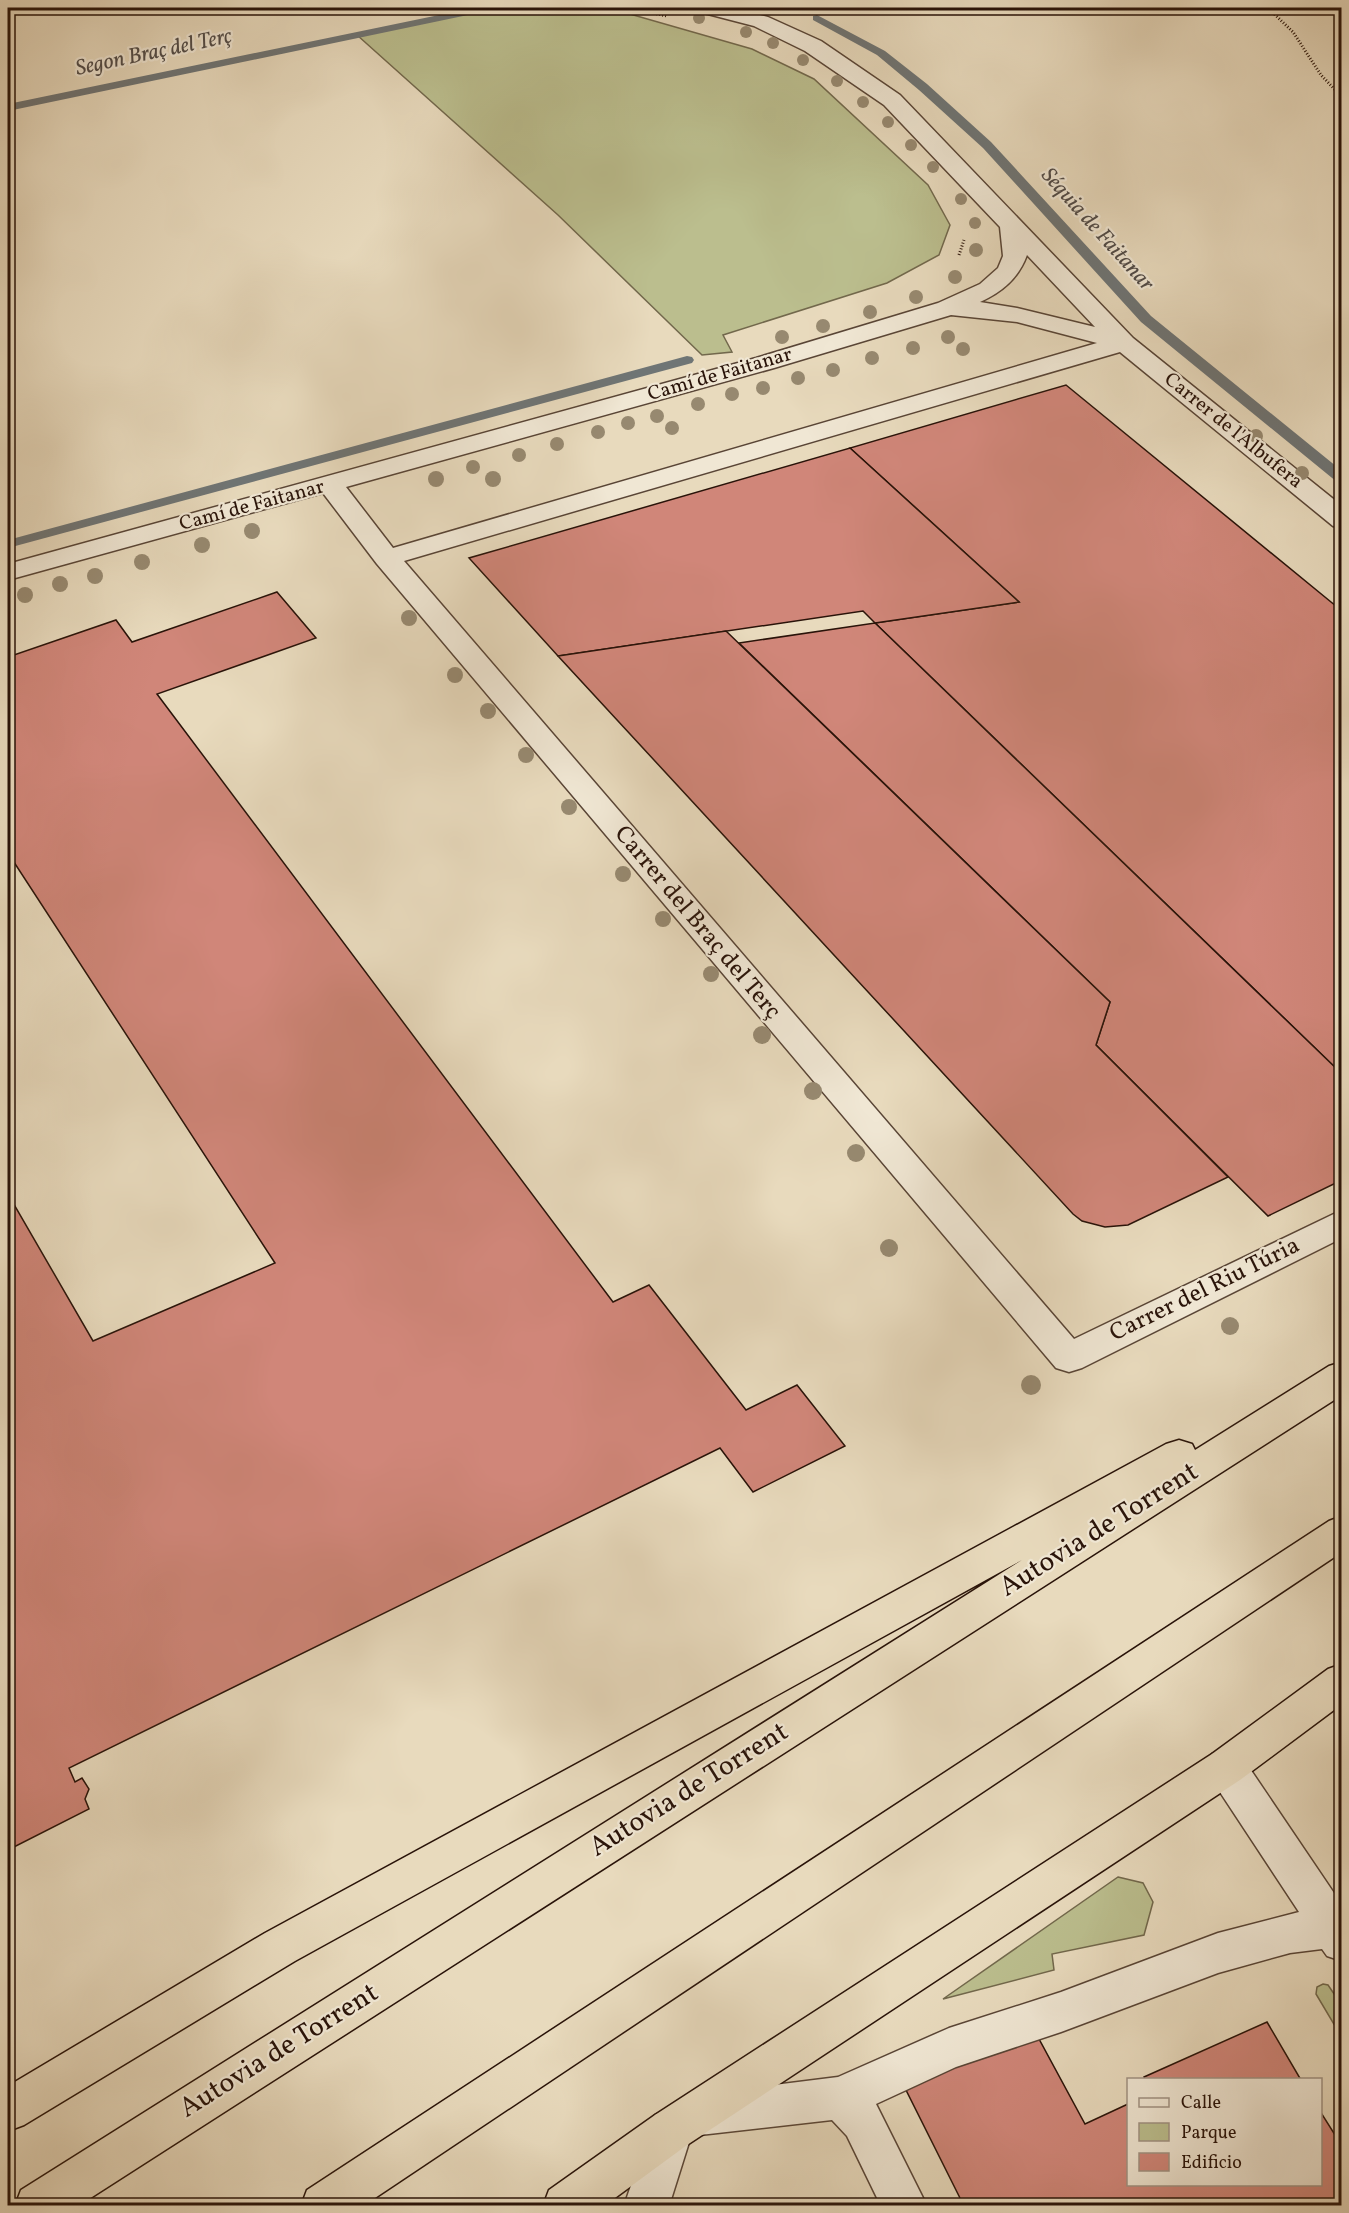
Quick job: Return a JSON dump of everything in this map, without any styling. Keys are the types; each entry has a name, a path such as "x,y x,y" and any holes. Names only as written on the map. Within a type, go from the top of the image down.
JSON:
{"highway":[{"path":"8,2110 280,1947 1341,1366"},
{"name":"Autovia de Torrent","path":"37,2205 1341,1376"},
{"path":"323,2205 1341,1532"},
{"path":"565,2205 682,2123 1226,1767 1341,1681"}],"street":[{"path":"706,8 761,21 813,46 892,100 1012,226"},
{"name":"Camí de Faitanar","path":"8,572 753,366 947,308 989,289 1008,271 1015,256 1012,226"},
{"name":"Carrer de l'Albufera","path":"1012,226 1124,343 1341,520"},
{"name":"Carrer de l'Albufera","path":"947,308 991,310 1020,315 1124,343"},
{"path":"387,558 1124,343"},
{"name":"Carrer del Braç del Terç","path":"330,484 387,558 1069,1358"},
{"name":"Carrer del Riu Túria","path":"1069,1358 1341,1223"},
{"path":"1226,1767 1337,1935"},
{"path":"646,2205 682,2123 840,2098 949,2049 1061,2012 1218,1953 1290,1933 1337,1935"},
{"path":"840,2098 863,2121 905,2205"}],"path":[{"path":"630,8 672,17"},
{"path":"1268,8 1293,32 1321,75 1341,97"},
{"path":"952,260 960,255 964,239"}],"green space":[{"path":"487,8 609,8 752,49 814,79 928,185 950,225 939,255 887,283 723,335 732,352 702,355 558,215 357,35"},
{"path":"1118,1877 1143,1883 1153,1902 1144,1935 1052,1954 1054,1970 943,1999"},
{"path":"1323,1984 1328,1985 1341,2004 1341,2036 1316,1994 1317,1987"}],"building":[{"path":"1066,385 1342,611 1342,1074 875,623 1019,602 850,448"},
{"path":"850,448 1019,602 875,623 863,611 558,656 469,558"},
{"path":"277,592 316,638 157,694 613,1302 649,1285 746,1410 797,1385 845,1446 753,1492 720,1448 69,1768 75,1782 82,1778 89,1789 85,1799 89,1809 8,1850 8,1194 93,1341 275,1263 8,853 8,657 116,620 132,642"},
{"path":"875,623 1342,1074 1342,1180 1268,1216 1096,1045 1110,1002 739,643"},
{"path":"726,631 1110,1002 1096,1045 1228,1177 1128,1225 1105,1227 1082,1221 1073,1214 558,656"},
{"path":"1267,2022 1300,2078 1144,2078"},
{"path":"1032,2026 1085,2124 1127,2104 1127,2186 1322,2186 1322,2114 1342,2146 1342,2206 964,2206 902,2082"}],"waterway":[{"name":"Segon Braç del Terç","path":"8,108 487,8"},
{"name":"Séquia de Faitanar","path":"817,18 881,53 923,87 987,145 1146,319 1342,479"},
{"path":"8,544 687,360"}]}
